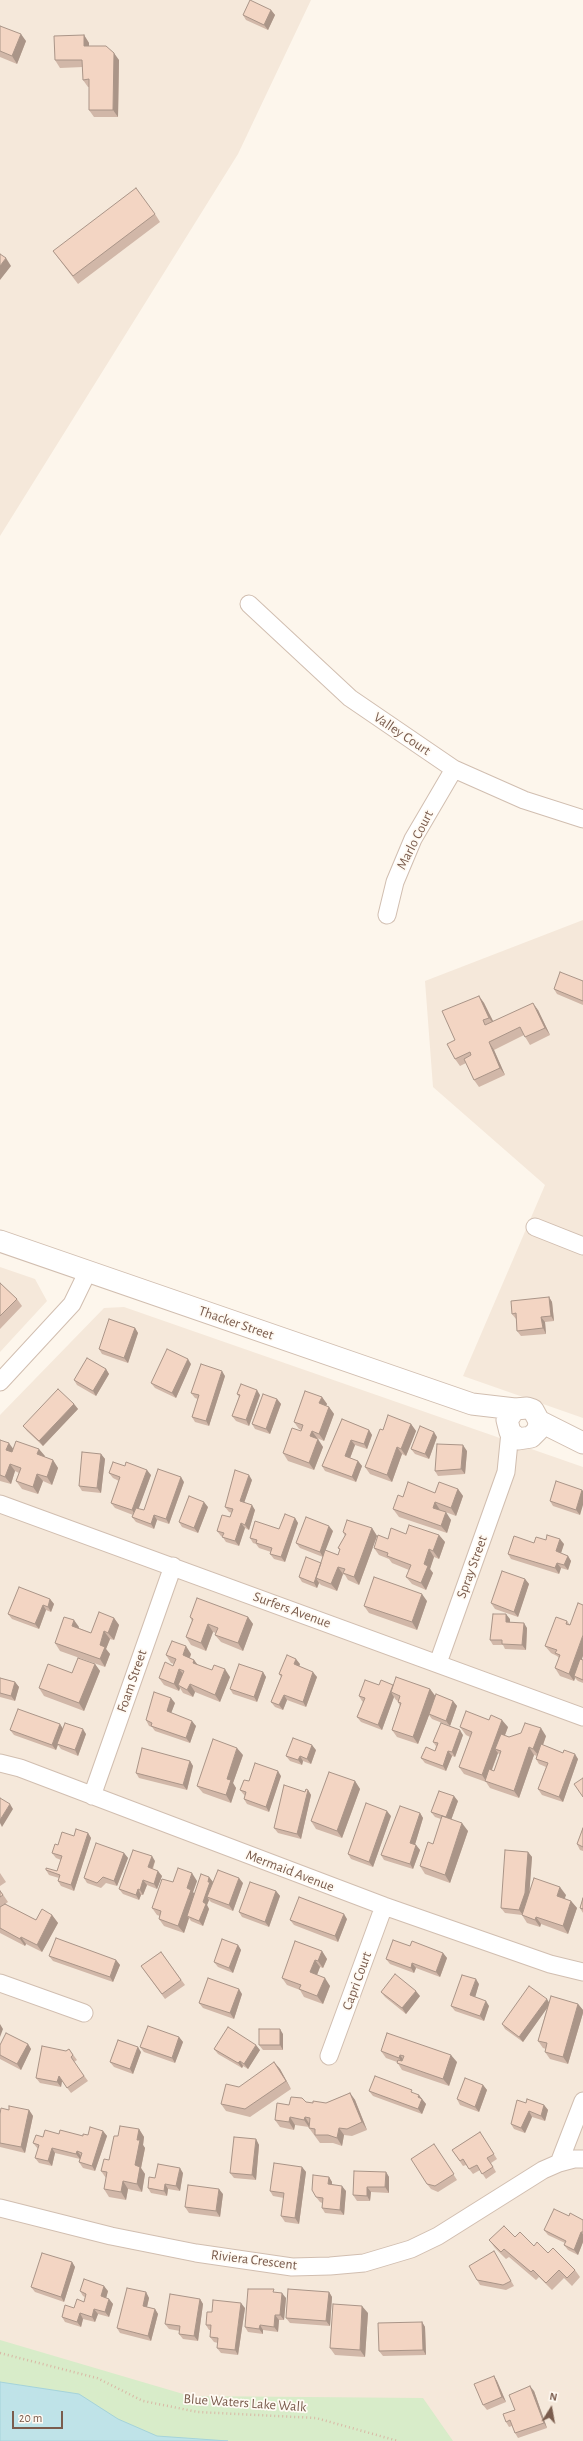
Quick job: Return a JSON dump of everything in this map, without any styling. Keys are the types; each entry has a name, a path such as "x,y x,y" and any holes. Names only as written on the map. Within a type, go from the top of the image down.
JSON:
{"street":[{"name":"Valley Court","path":"248,604 350,698 454,769 524,800 583,819"},
{"name":"Marlo Court","path":"387,915 395,882 413,839 454,769"},
{"path":"535,1227 583,1246"},
{"name":"Thacker Street","path":"0,1241 472,1404 523,1431 582,1443"},
{"path":"0,1382 72,1304 88,1271"},
{"name":"Thacker Street","path":"472,1404 515,1409 527,1408 533,1410 523,1431"},
{"name":"Spray Street","path":"438,1663 506,1472 523,1431"},
{"name":"Surfers Avenue","path":"0,1504 583,1717"},
{"name":"Foam Street","path":"92,1796 173,1566"},
{"name":"Mermaid Avenue","path":"0,1763 20,1768 384,1906 550,1964 583,1972"},
{"name":"Capri Court","path":"329,2056 384,1906"},
{"path":"0,1983 84,2013"},
{"path":"559,2163 583,2101"},
{"name":"Riviera Crescent","path":"0,2208 111,2236 196,2253 292,2267 330,2266 364,2262 411,2249 438,2236 543,2170 559,2163 574,2159 583,2160"}],"path":[{"name":"Blue Waters Lake Walk","path":"0,2353 97,2378 143,2402 198,2412 316,2418 398,2441"}],"shaded area":[{"path":"0,0 311,0 238,154 0,536"},
{"path":"583,920 583,1418 463,1376 545,1185 433,1087 425,981"},
{"path":"0,1267 35,1279 47,1301 0,1352"},
{"path":"124,1307 583,1467 583,2441 0,2441 0,1415 104,1308"}],"green space":[{"path":"0,2340 190,2396 423,2398 453,2441 0,2441"}],"water":[{"path":"0,2382 79,2394 118,2419 157,2436 228,2441 0,2441"}],"building":[{"path":"250,0 271,10 264,25 243,15"},
{"path":"0,26 21,34 12,56 0,51"},
{"path":"84,35 84,46 106,46 114,53 113,110 89,110 89,79 83,80 82,60 55,60 54,36"},
{"path":"136,188 155,214 73,276 53,251"},
{"path":"0,254 6,258 0,266"},
{"path":"560,972 583,981 583,1001 554,989"},
{"path":"479,996 489,1018 483,1020 485,1025 533,1003 545,1028 525,1037 520,1027 489,1042 500,1068 474,1080 464,1059 471,1055 470,1052 455,1059 447,1044 455,1040 442,1011"},
{"path":"0,1283 17,1299 0,1316"},
{"path":"549,1297 551,1316 541,1317 543,1328 517,1331 516,1313 512,1314 511,1301"},
{"path":"109,1319 135,1328 124,1358 99,1349"},
{"path":"167,1349 188,1359 172,1393 151,1383"},
{"path":"87,1358 106,1369 93,1391 74,1380"},
{"path":"201,1364 222,1371 206,1421 192,1417 199,1395 191,1393"},
{"path":"241,1384 257,1390 246,1420 232,1416 240,1395 237,1394"},
{"path":"58,1389 74,1404 39,1441 23,1426"},
{"path":"305,1391 322,1397 319,1403 329,1407 319,1434 312,1431 310,1436 318,1439 309,1463 283,1453 292,1428 301,1431 303,1425 294,1422"},
{"path":"263,1394 277,1399 266,1429 252,1424"},
{"path":"388,1415 411,1424 401,1449 397,1447 387,1475 365,1467 380,1429 383,1430"},
{"path":"342,1419 369,1430 364,1444 351,1440 345,1456 358,1461 352,1477 322,1466"},
{"path":"420,1426 434,1432 425,1454 411,1449"},
{"path":"0,1440 9,1443 6,1450 12,1452 16,1441 39,1449 37,1454 53,1460 47,1477 37,1474 33,1487 16,1481 21,1468 10,1464 5,1477 0,1475"},
{"path":"437,1444 463,1445 461,1469 435,1471"},
{"path":"82,1452 101,1454 97,1488 79,1486"},
{"path":"113,1462 125,1466 126,1462 147,1470 132,1510 111,1503 120,1477 109,1473"},
{"path":"158,1469 181,1477 166,1519 154,1515 151,1524 132,1517 136,1508 144,1510"},
{"path":"235,1470 249,1475 240,1501 252,1505 245,1525 241,1523 235,1541 222,1537 224,1533 217,1531 222,1515 230,1517 233,1509 225,1507"},
{"path":"556,1481 582,1490 576,1510 550,1501"},
{"path":"408,1482 435,1493 439,1482 458,1489 451,1508 435,1502 433,1508 446,1512 441,1526 393,1509 398,1495 403,1497"},
{"path":"189,1496 204,1502 194,1528 179,1522"},
{"path":"285,1514 295,1518 281,1557 270,1554 272,1548 256,1543 257,1540 250,1538 255,1521 279,1529"},
{"path":"306,1517 329,1526 320,1552 296,1543"},
{"path":"347,1520 372,1528 354,1577 343,1573 345,1569 338,1567 331,1584 316,1578 325,1550 338,1555 340,1549 338,1548 346,1534 343,1532"},
{"path":"409,1525 439,1535 433,1551 429,1549 424,1564 428,1566 421,1583 406,1577 411,1565 387,1556 388,1553 374,1548 378,1535 388,1539 391,1528 406,1534"},
{"path":"547,1535 560,1539 556,1551 568,1556 564,1565 557,1563 555,1568 508,1554 514,1536 534,1543 536,1537 546,1540"},
{"path":"306,1557 321,1563 314,1583 299,1577"},
{"path":"502,1571 525,1579 514,1612 491,1603"},
{"path":"374,1577 422,1594 412,1622 364,1606"},
{"path":"19,1587 50,1599 48,1607 43,1605 35,1624 8,1614"},
{"path":"197,1598 248,1617 238,1643 215,1635 218,1628 208,1624 201,1643 186,1637 193,1619 190,1617"},
{"path":"578,1603 583,1605 583,1635 569,1674 555,1668 560,1655 555,1653 557,1650 545,1646 556,1617 567,1621 566,1624 570,1625"},
{"path":"99,1612 114,1618 108,1633 104,1631 100,1645 105,1647 100,1659 55,1643 64,1617 74,1620 72,1626 91,1633"},
{"path":"493,1614 506,1614 506,1622 524,1623 522,1645 502,1644 502,1640 490,1640"},
{"path":"172,1641 186,1646 183,1655 194,1660 193,1663 212,1670 214,1665 225,1669 215,1695 190,1684 187,1690 178,1685 184,1671 179,1669 174,1684 159,1678 165,1662 173,1666 176,1659 166,1655"},
{"path":"287,1655 296,1659 294,1664 313,1672 303,1702 284,1695 279,1705 271,1702 282,1675 279,1674"},
{"path":"78,1658 95,1664 79,1703 39,1688 48,1664 72,1673"},
{"path":"580,1659 583,1660 583,1680 574,1676"},
{"path":"239,1664 263,1672 254,1697 230,1689"},
{"path":"396,1677 430,1689 413,1737 392,1730 401,1703 398,1702 400,1696 391,1692"},
{"path":"0,1678 15,1682 11,1696 0,1693"},
{"path":"365,1680 379,1685 381,1680 393,1685 378,1725 357,1717 365,1698 359,1696"},
{"path":"154,1692 171,1698 167,1711 192,1721 186,1738 151,1726 152,1723 146,1720"},
{"path":"436,1694 453,1701 446,1721 429,1714"},
{"path":"18,1709 60,1724 52,1745 10,1730"},
{"path":"466,1711 489,1720 491,1715 502,1720 482,1775 459,1767 472,1732 460,1727"},
{"path":"65,1723 83,1729 75,1750 57,1744"},
{"path":"441,1723 460,1730 452,1752 448,1751 443,1766 421,1758 426,1747 435,1751 438,1743 433,1742"},
{"path":"525,1723 541,1728 533,1749 529,1747 514,1791 485,1781 489,1769 494,1771 501,1751 495,1749 501,1734 509,1737 521,1733"},
{"path":"293,1738 312,1745 307,1759 300,1756 298,1760 286,1756"},
{"path":"213,1739 237,1748 227,1779 231,1780 226,1795 197,1786"},
{"path":"541,1744 563,1753 564,1750 575,1754 559,1797 538,1789 548,1763 536,1759"},
{"path":"142,1748 190,1761 183,1785 136,1773"},
{"path":"255,1763 278,1771 266,1807 244,1799 246,1792 240,1790 244,1780 249,1781"},
{"path":"329,1772 355,1781 337,1831 311,1821"},
{"path":"583,1778 583,1797 574,1784"},
{"path":"284,1785 305,1792 306,1789 308,1790 297,1834 274,1828"},
{"path":"439,1791 454,1796 446,1817 431,1812"},
{"path":"0,1798 10,1804 0,1820"},
{"path":"366,1803 387,1811 369,1862 348,1854"},
{"path":"400,1806 420,1813 410,1843 416,1845 410,1864 381,1855"},
{"path":"442,1816 462,1823 445,1875 420,1866 428,1842 433,1844"},
{"path":"583,1828 583,1847 577,1844"},
{"path":"76,1829 88,1833 71,1885 58,1881 60,1875 46,1870 46,1868 57,1871 62,1856 52,1853 55,1844 58,1845 62,1832 74,1836"},
{"path":"96,1843 124,1853 114,1881 103,1877 97,1883 84,1878"},
{"path":"133,1850 152,1856 148,1867 158,1871 154,1884 143,1880 140,1890 138,1889 136,1895 119,1889"},
{"path":"505,1850 528,1852 525,1893 519,1910 501,1908"},
{"path":"178,1868 192,1873 187,1888 191,1890 178,1926 159,1919 161,1911 152,1908 162,1879 173,1882"},
{"path":"218,1870 239,1878 229,1905 207,1897"},
{"path":"201,1874 209,1877 208,1882 210,1882 203,1902 206,1904 199,1921 187,1916"},
{"path":"534,1878 560,1887 557,1896 571,1901 563,1926 536,1917 535,1920 522,1915"},
{"path":"250,1882 276,1891 265,1922 239,1912"},
{"path":"299,1897 344,1914 335,1936 290,1920"},
{"path":"583,1898 583,1909 580,1908"},
{"path":"5,1904 36,1920 42,1909 52,1915 37,1945 21,1937 20,1939 0,1928 0,1907"},
{"path":"56,1938 116,1960 110,1977 49,1956"},
{"path":"222,1939 238,1945 229,1968 214,1962"},
{"path":"393,1940 410,1946 412,1941 443,1953 436,1972 412,1963 411,1968 386,1959"},
{"path":"295,1941 322,1951 318,1961 315,1960 310,1972 325,1978 317,1996 299,1989 301,1985 282,1978"},
{"path":"161,1952 181,1980 162,1994 141,1966"},
{"path":"395,1974 416,1991 402,2008 381,1992"},
{"path":"462,1975 476,1979 470,1995 486,2001 480,2016 451,2006"},
{"path":"208,1978 239,1989 230,2013 199,2003"},
{"path":"529,1986 547,1999 519,2037 502,2024"},
{"path":"551,1996 578,2004 563,2057 545,2052 547,2043 538,2041"},
{"path":"148,2026 179,2037 172,2058 140,2047"},
{"path":"228,2027 256,2045 244,2064 240,2061 238,2063 214,2049"},
{"path":"259,2029 280,2029 280,2045 259,2045"},
{"path":"6,2033 28,2044 17,2064 0,2055 0,2045"},
{"path":"387,2033 451,2055 443,2079 397,2063 398,2060 402,2061 404,2056 400,2055 399,2058 381,2051"},
{"path":"118,2040 138,2047 130,2069 110,2062"},
{"path":"42,2046 66,2051 69,2049 73,2055 71,2057 84,2076 67,2088 59,2076 57,2082 36,2078"},
{"path":"274,2062 286,2081 245,2109 221,2104 226,2084 239,2087"},
{"path":"375,2076 412,2090 411,2092 419,2095 418,2097 422,2099 418,2109 369,2091"},
{"path":"465,2078 483,2085 475,2107 457,2099"},
{"path":"350,2093 362,2122 347,2129 339,2128 337,2138 328,2135 315,2135 315,2129 309,2128 310,2118 305,2117 304,2120 290,2117 289,2122 275,2120 277,2103 289,2105 291,2097 302,2098 306,2102 313,2103 313,2101 326,2103"},
{"path":"527,2099 544,2105 541,2116 529,2111 521,2128 511,2124 517,2100 526,2103"},
{"path":"9,2106 29,2110 21,2147 0,2143 1,2108 9,2110"},
{"path":"120,2126 139,2129 137,2140 140,2140 135,2165 140,2167 137,2184 123,2181 121,2192 104,2189 107,2172 101,2171 104,2159 109,2160 114,2136 118,2136"},
{"path":"90,2127 103,2131 92,2166 79,2162 82,2153 77,2151 76,2154 52,2148 48,2161 35,2158 39,2145 33,2143 36,2135 43,2137 45,2130 59,2134 60,2130 83,2136 83,2134 88,2135"},
{"path":"480,2132 494,2154 487,2158 493,2167 482,2174 477,2165 469,2169 463,2159 460,2161 452,2150"},
{"path":"234,2137 256,2139 252,2175 230,2173"},
{"path":"434,2144 454,2174 435,2186 427,2184 411,2159"},
{"path":"274,2163 302,2167 295,2218 281,2216 284,2193 270,2191"},
{"path":"158,2164 180,2168 176,2186 165,2184 164,2191 148,2188 149,2177 155,2178"},
{"path":"354,2171 386,2172 385,2187 367,2187 367,2196 353,2195"},
{"path":"313,2175 329,2177 328,2184 342,2186 340,2210 322,2208 323,2198 316,2197 312,2190"},
{"path":"188,2185 219,2189 216,2211 185,2207"},
{"path":"554,2209 569,2216 570,2213 583,2220 583,2232 581,2232 574,2250 564,2245 566,2241 544,2230"},
{"path":"504,2226 515,2237 520,2232 534,2246 537,2242 548,2253 553,2248 575,2270 567,2278 559,2270 546,2283 533,2270 531,2272 504,2249 501,2252 489,2240"},
{"path":"494,2251 511,2281 503,2285 477,2280 469,2266"},
{"path":"42,2253 72,2262 61,2297 31,2287"},
{"path":"84,2279 104,2286 101,2296 109,2299 105,2312 94,2309 92,2317 80,2313 77,2322 62,2317 65,2305 74,2308 77,2299 84,2302 86,2294 80,2291"},
{"path":"127,2288 146,2292 143,2306 155,2309 148,2336 117,2328"},
{"path":"248,2289 274,2289 273,2292 282,2293 280,2315 275,2315 274,2327 260,2325 259,2329 245,2327"},
{"path":"288,2289 329,2292 326,2321 286,2318"},
{"path":"170,2294 200,2299 194,2336 179,2334 180,2326 165,2324"},
{"path":"213,2300 241,2303 235,2350 217,2348 218,2338 210,2337 211,2325 206,2325 207,2312 212,2312"},
{"path":"333,2304 362,2306 360,2350 330,2348"},
{"path":"422,2322 423,2350 379,2351 378,2323"},
{"path":"494,2376 502,2397 483,2405 474,2384"},
{"path":"530,2386 544,2423 515,2433 510,2420 506,2422 503,2414 515,2410 509,2395"}]}
